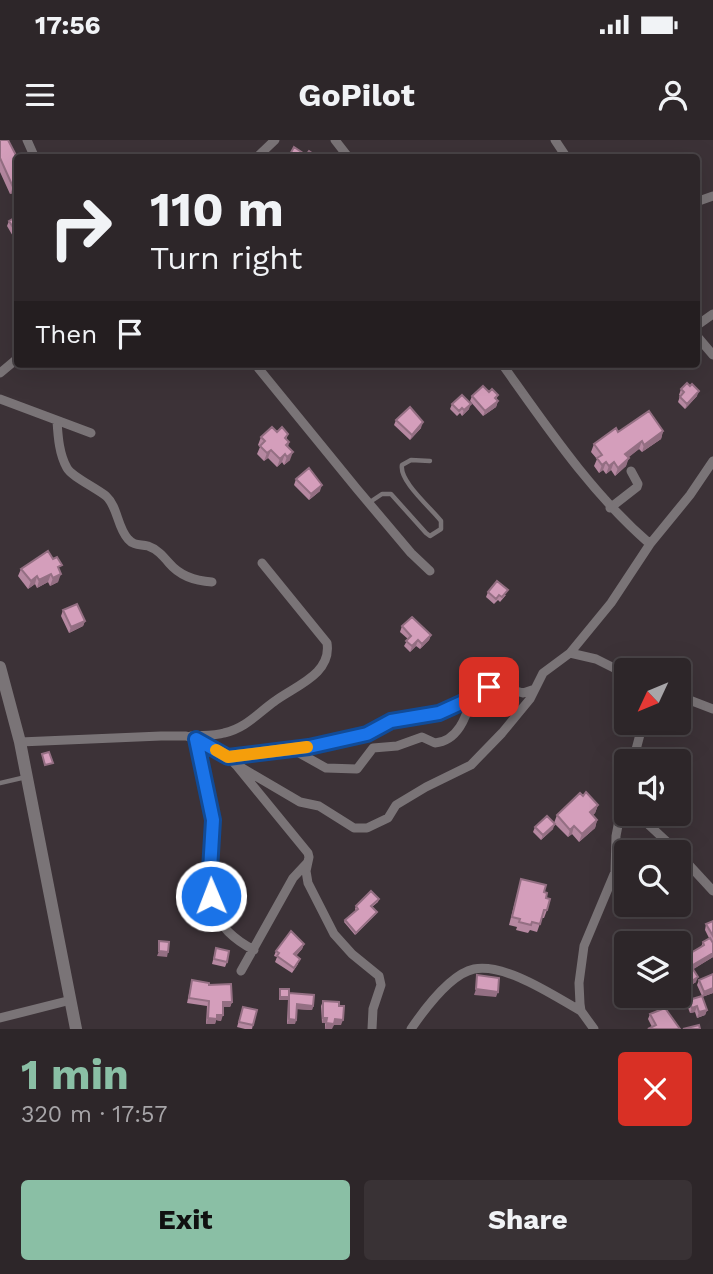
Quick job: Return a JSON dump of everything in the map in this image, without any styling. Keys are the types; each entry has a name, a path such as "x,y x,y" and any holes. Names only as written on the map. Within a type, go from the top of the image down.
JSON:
{"street":[{"path":"260,154 275,140"},
{"path":"335,140 346,154"},
{"path":"700,340 713,355"},
{"path":"0,373 14,361"},
{"path":"258,368 411,553 430,571"},
{"path":"505,368 551,433 610,508 650,544"},
{"path":"0,399 91,433"},
{"path":"57,421 61,451 67,468 74,476 89,482 112,502 128,540 160,553 182,575 200,582 212,582"},
{"path":"236,765 300,802 318,806 354,828 368,828 388,818 396,805 471,765 512,720 535,689 543,673 570,653 611,603 650,544 690,495 713,461"},
{"path":"610,508 637,487 631,471"},
{"path":"20,742 225,733 247,725 279,697 305,683 324,664 327,643 262,563"},
{"path":"570,653 596,659 614,668"},
{"path":"0,667 5,703 20,742 76,1029"},
{"path":"228,757 367,734 391,721 439,713 495,685 523,693 535,689"},
{"path":"291,748 326,768 357,769 369,753 378,747 397,746 422,737 435,743 448,739 462,725 472,698"},
{"path":"691,701 713,709"},
{"path":"186,736 228,757 305,848 309,857 306,871 308,883 334,934 352,954 374,970 380,980 380,991 373,1009 372,1029"},
{"path":"196,739 213,820 210,870 215,912 222,926 230,934 254,950"},
{"path":"581,1011 579,988 584,946 615,872 618,826"},
{"path":"650,826 664,840"},
{"path":"241,971 293,878 309,862"},
{"path":"691,867 713,891"},
{"path":"411,1029 438,995 466,973 478,969 515,977 581,1011 594,1029"},
{"path":"0,1018 71,1000"}],"lane":[{"path":"369,503 382,494 391,494 426,533 430,536 438,533 442,526 440,521 401,474 405,463 418,459 430,461"},
{"path":"0,783 27,777"}],"building":[{"path":"0,140 8,140 15,154 13,187 0,158"},
{"path":"294,147 304,154 290,154"},
{"path":"687,383 699,391 687,404 680,397 684,392 681,389"},
{"path":"483,386 498,395 495,398 498,401 485,411 472,396"},
{"path":"462,395 471,404 459,411 452,404"},
{"path":"410,407 423,422 412,435 396,420"},
{"path":"649,411 663,431 644,445 642,441 625,454 629,458 618,468 614,462 609,466 606,462 602,465 597,458 602,455 594,444 616,428 618,432"},
{"path":"272,427 277,432 282,427 288,434 285,438 289,442 286,445 293,452 287,457 285,454 280,459 271,450 267,453 260,446 265,441 261,437"},
{"path":"309,468 322,485 311,494 296,479"},
{"path":"48,551 53,559 57,557 62,565 58,567 61,574 53,578 51,574 39,580 37,576 31,581 21,569"},
{"path":"497,581 508,590 496,599 488,592"},
{"path":"77,604 85,621 71,627 63,610"},
{"path":"412,617 431,635 422,644 418,640 412,646 406,641 411,636 402,626"},
{"path":"49,752 53,763 45,765 42,754"},
{"path":"586,792 598,805 590,812 597,820 582,834 574,826 570,830 557,815 580,793 583,796"},
{"path":"547,816 555,824 543,835 535,827"},
{"path":"521,879 546,885 544,892 547,893 546,898 550,899 540,924 519,922 520,919 512,917"},
{"path":"371,891 379,899 371,906 377,912 356,933 345,920 358,909 356,906"},
{"path":"713,921 713,936 706,924"},
{"path":"291,931 304,944 294,954 300,959 294,968 277,956 279,953 276,951"},
{"path":"710,938 713,953 691,966 691,953 704,945 703,942"},
{"path":"159,941 169,942 168,952 159,951"},
{"path":"216,948 229,951 227,962 214,959"},
{"path":"691,966 698,977 691,981"},
{"path":"713,974 713,988 704,992 699,980"},
{"path":"477,975 499,978 498,992 476,989"},
{"path":"192,980 209,985 231,984 232,1002 223,1002 223,1015 217,1015 217,1019 208,1018 209,1001 189,998"},
{"path":"280,989 289,989 289,997 280,997"},
{"path":"289,993 314,995 313,1006 297,1004 296,1020 289,1019"},
{"path":"702,996 707,1010 699,1012 697,1006 692,1008 691,999"},
{"path":"323,1001 339,1002 339,1006 344,1006 343,1020 335,1019 334,1024 326,1023 327,1018 323,1018"},
{"path":"243,1007 257,1010 253,1025 239,1022"},
{"path":"665,1008 680,1029 648,1029 656,1025 650,1014"},
{"path":"699,1025 700,1029 683,1029"}],"slow traffic":[{"path":"216,750 228,757 307,747"}],"route":[{"path":"211,896 213,820 211,800 196,739 228,757 309,747 367,734 391,721 439,713 489,687"}]}
